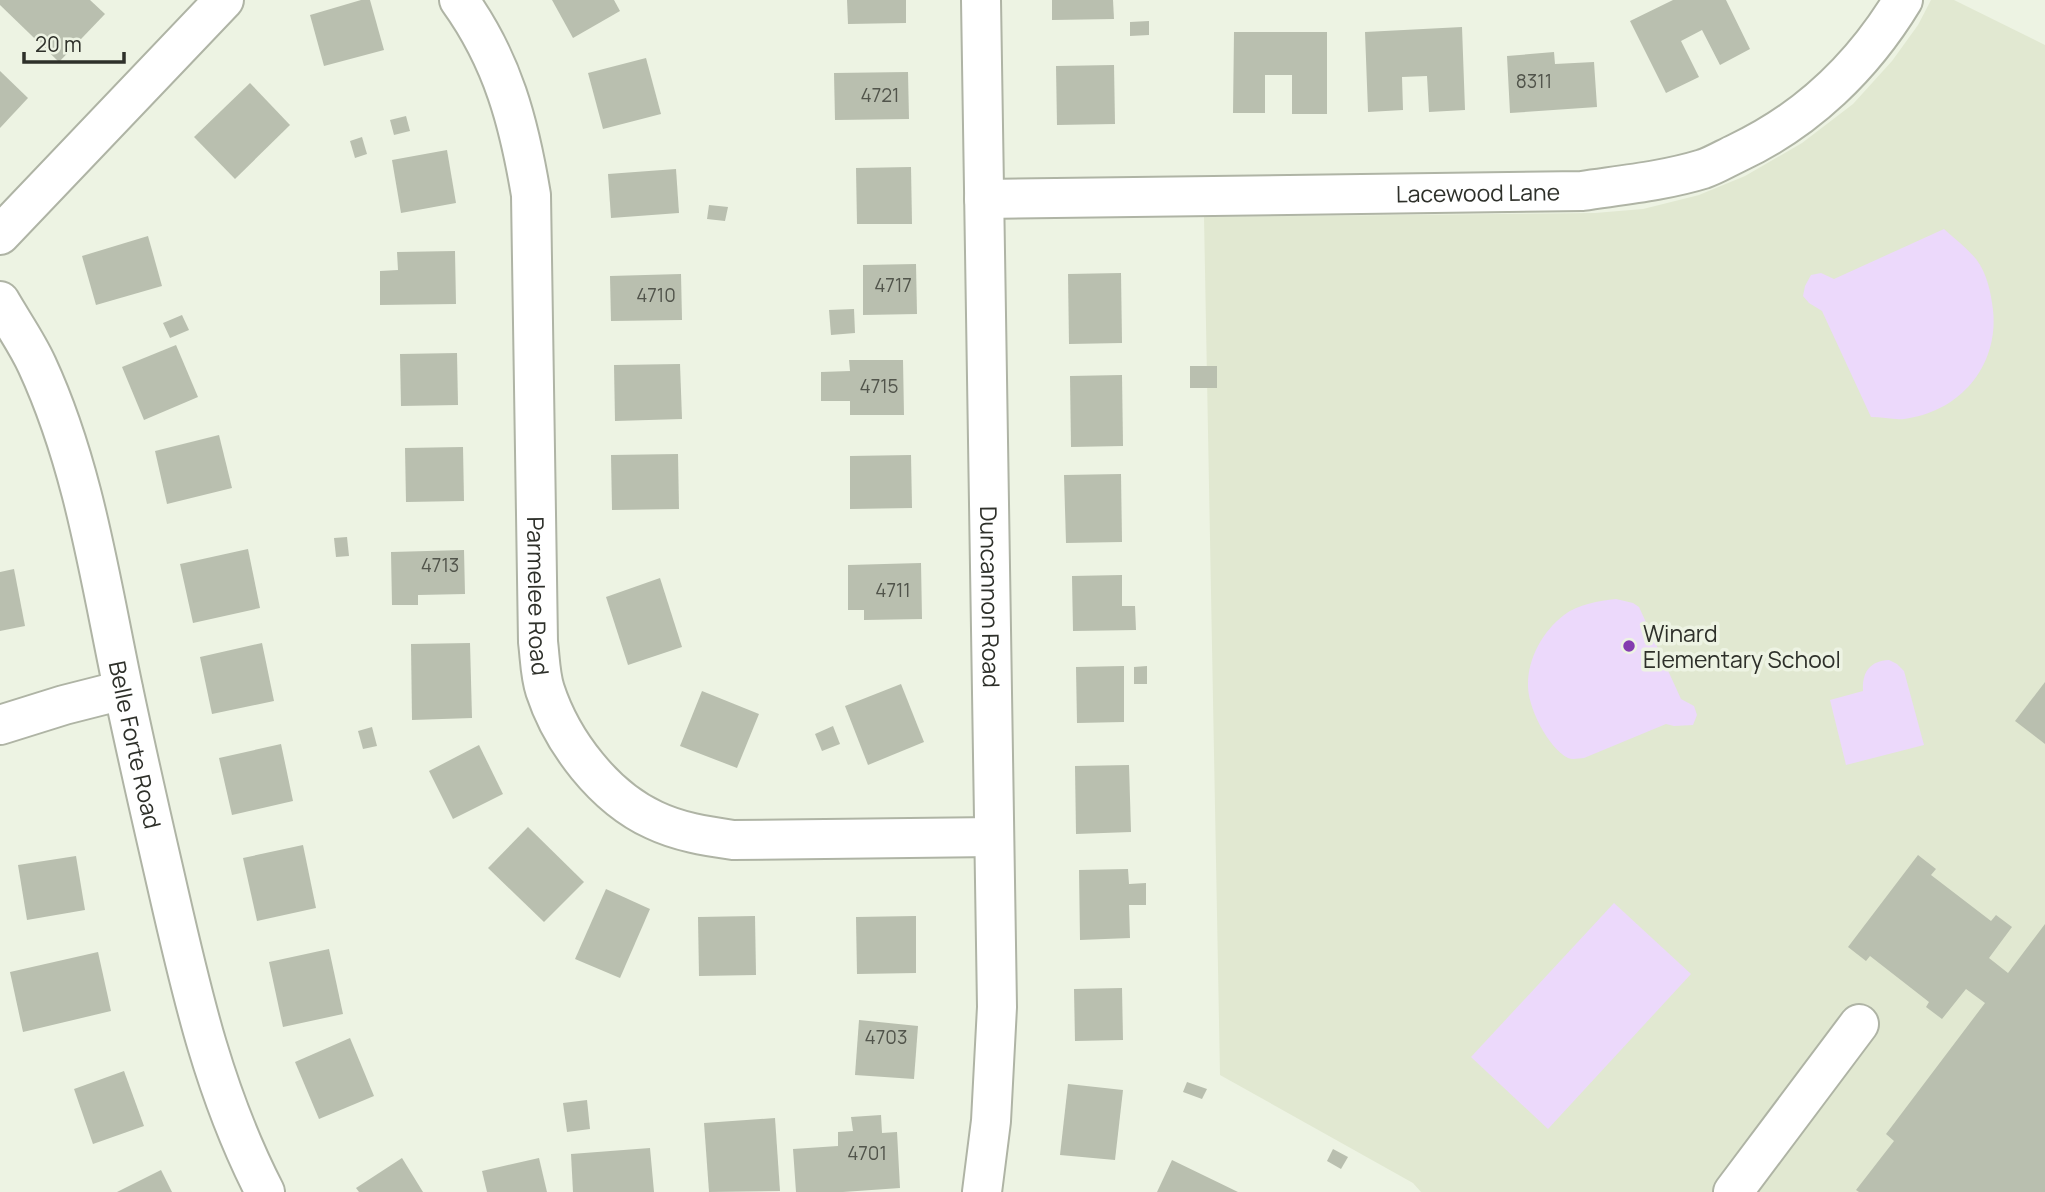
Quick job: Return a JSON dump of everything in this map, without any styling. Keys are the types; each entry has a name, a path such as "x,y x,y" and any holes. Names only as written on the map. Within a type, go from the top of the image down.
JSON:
{"street":[{"path":"0,235 224,0"},
{"name":"Parmelee Road","path":"459,0 490,52 509,94 522,141 530,195 538,642 544,688 555,716 573,746 595,775 624,802 654,820 694,834 733,841 995,837"},
{"name":"Duncannon Road","path":"981,0 997,1007 990,1121 982,1192"},
{"name":"Lacewood Lane","path":"984,199 1582,191 1641,183 1705,168 1754,145 1797,118 1842,81 1882,35 1903,0"},
{"name":"Belle Forte Road","path":"0,301 37,364 64,434 85,502 123,690 195,1010 245,1154 265,1192"},
{"path":"0,725 123,690"},
{"path":"1733,1192 1859,1024"}],"shaded area":[{"name":"Winard Elementary School","path":"1931,0 1954,0 2045,45 2045,1192 1421,1192 1413,1183 1220,1075 1204,217 1595,213 1643,209 1699,195 1745,176 1802,143 1853,104 1892,61 1918,25"},
{"path":"1944,229 1972,255 1986,277 1993,310 1990,350 1972,383 1942,407 1924,415 1904,419 1871,417 1822,311 1803,296 1805,286 1811,275 1821,273 1834,279"},
{"path":"1616,599 1639,607 1681,699 1694,706 1697,715 1693,725 1666,724 1584,758 1570,759 1560,753 1546,736 1535,714 1528,684 1531,664 1543,637 1556,621 1582,606"},
{"path":"1889,660 1904,671 1924,745 1846,765 1830,700 1863,691 1868,669 1876,663"},
{"path":"1614,903 1691,974 1548,1129 1471,1057"}],"building":[{"path":"0,0 90,0 105,14 59,62 0,5"},
{"path":"361,0 370,0 384,50 324,66 310,15"},
{"path":"552,0 614,0 620,11 573,38"},
{"path":"847,0 906,0 906,23 848,24"},
{"path":"1052,0 1113,0 1114,19 1052,20"},
{"path":"1673,0 1726,0 1750,49 1720,65 1702,30 1681,41 1699,77 1666,93 1630,21"},
{"path":"1149,21 1149,35 1130,36 1130,22"},
{"path":"1462,27 1465,110 1429,112 1427,76 1402,77 1403,110 1368,112 1365,32"},
{"path":"1234,32 1327,32 1327,114 1292,114 1292,75 1265,75 1265,113 1233,113"},
{"path":"1554,52 1555,64 1594,62 1597,107 1510,113 1507,56"},
{"path":"646,58 661,114 603,129 588,73"},
{"path":"1114,65 1115,124 1057,125 1056,66"},
{"path":"0,71 28,98 0,128"},
{"path":"908,72 909,119 835,120 834,73"},
{"path":"250,83 290,125 235,179 194,137"},
{"path":"406,116 410,131 394,135 390,120"},
{"path":"362,137 367,154 355,158 350,141"},
{"path":"447,150 456,203 401,213 392,160"},
{"path":"911,167 912,224 857,224 856,168"},
{"path":"676,169 679,213 611,218 608,174"},
{"path":"709,205 728,207 725,221 707,219"},
{"path":"148,236 162,286 96,305 82,256"},
{"path":"455,251 456,304 380,305 380,271 398,270 397,252"},
{"path":"916,264 917,314 863,315 863,265"},
{"path":"1121,273 1122,343 1069,344 1068,274"},
{"path":"681,274 682,320 611,321 610,276"},
{"path":"854,309 855,333 831,335 829,310"},
{"path":"182,315 189,330 170,338 163,323"},
{"path":"176,345 198,397 144,420 122,367"},
{"path":"457,353 458,405 401,406 400,354"},
{"path":"849,360 903,360 904,415 850,415 850,401 821,401 821,372 850,371"},
{"path":"680,364 682,419 615,421 614,365"},
{"path":"1190,366 1217,366 1217,388 1190,388"},
{"path":"1122,375 1123,446 1071,447 1070,376"},
{"path":"219,435 232,488 167,504 155,451"},
{"path":"463,447 464,501 406,502 405,448"},
{"path":"678,454 679,509 612,510 611,455"},
{"path":"911,455 912,508 850,509 850,456"},
{"path":"1121,474 1122,542 1066,543 1064,475"},
{"path":"347,537 349,556 336,557 334,538"},
{"path":"248,549 260,608 193,623 180,564"},
{"path":"464,550 465,594 418,595 418,605 392,605 391,552"},
{"path":"921,563 922,619 864,620 864,610 848,610 848,565"},
{"path":"14,569 25,626 0,631 0,572"},
{"path":"1122,575 1122,606 1135,606 1136,630 1073,631 1072,576"},
{"path":"660,578 682,647 628,665 606,597"},
{"path":"262,643 274,701 212,714 200,657"},
{"path":"470,643 472,718 412,720 411,644"},
{"path":"1124,666 1124,722 1077,723 1076,667"},
{"path":"1147,666 1147,684 1134,684 1134,667"},
{"path":"2045,682 2045,744 2015,721"},
{"path":"901,684 924,742 868,765 845,706"},
{"path":"702,691 759,714 737,768 680,746"},
{"path":"833,726 840,744 822,751 815,734"},
{"path":"372,727 377,746 363,749 358,731"},
{"path":"281,744 293,801 232,815 219,758"},
{"path":"479,745 503,794 453,819 429,771"},
{"path":"1129,765 1131,832 1076,834 1075,766"},
{"path":"528,827 584,882 544,922 488,868"},
{"path":"303,845 316,908 257,921 243,858"},
{"path":"1918,855 1936,869 1931,875 1991,921 1996,915 2012,927 1989,958 2008,973 2045,924 2045,1192 1856,1190 1894,1141 1886,1134 1985,1003 1966,989 1942,1019 1926,1007 1929,1002 1870,956 1866,961 1848,947"},
{"path":"76,856 85,910 27,920 18,865"},
{"path":"1128,869 1129,884 1146,883 1146,905 1129,905 1130,938 1080,940 1079,870"},
{"path":"606,889 650,909 620,978 575,959"},
{"path":"755,916 756,975 699,976 698,917"},
{"path":"916,916 916,973 857,974 856,917"},
{"path":"329,949 343,1014 283,1027 269,962"},
{"path":"98,952 111,1011 23,1032 10,972"},
{"path":"1122,988 1123,1040 1075,1041 1074,989"},
{"path":"859,1020 918,1026 914,1079 855,1075"},
{"path":"350,1038 374,1096 319,1119 295,1062"},
{"path":"124,1071 144,1126 93,1144 74,1089"},
{"path":"1187,1082 1207,1089 1202,1099 1183,1092"},
{"path":"1068,1084 1123,1090 1115,1160 1060,1155"},
{"path":"587,1100 590,1129 567,1132 563,1103"},
{"path":"881,1115 882,1133 897,1132 900,1188 796,1192 793,1149 838,1146 838,1132 853,1131 851,1117"},
{"path":"775,1118 780,1191 709,1192 704,1123"},
{"path":"650,1148 654,1192 573,1192 571,1154"},
{"path":"1333,1149 1348,1157 1341,1169 1327,1161"},
{"path":"402,1158 423,1192 359,1192 356,1188"},
{"path":"539,1158 547,1192 487,1192 482,1171"},
{"path":"1172,1160 1238,1192 1157,1192"},
{"path":"161,1170 172,1192 117,1192"}],"place":[{"name":"Winard Elementary School","path":"1629,646"}]}
